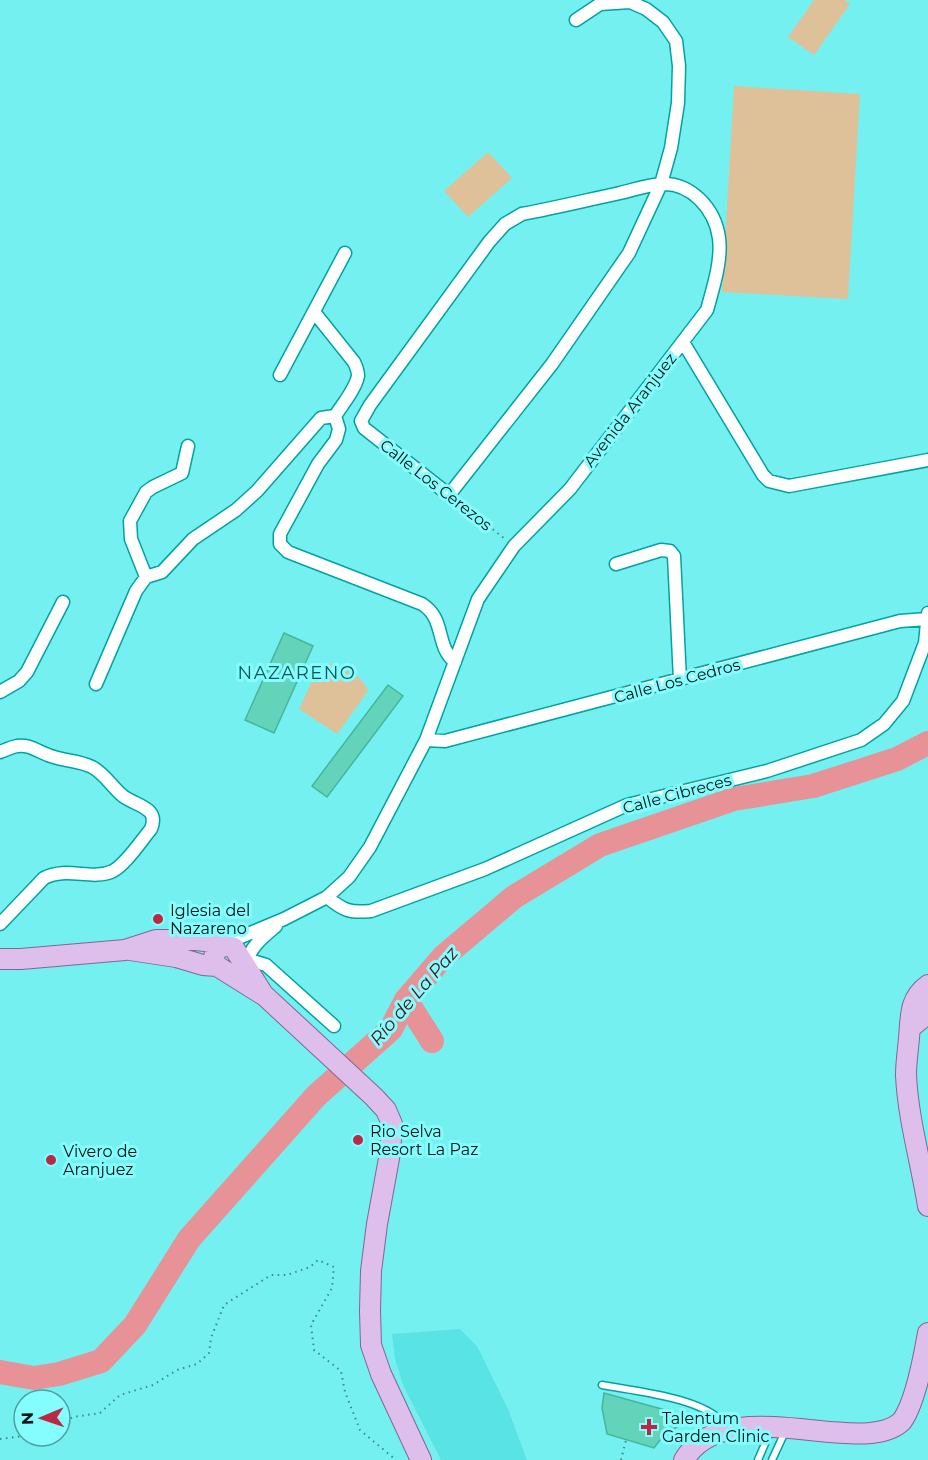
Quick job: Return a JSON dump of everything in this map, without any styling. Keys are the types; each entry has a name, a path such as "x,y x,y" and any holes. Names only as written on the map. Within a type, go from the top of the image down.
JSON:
{"main road":[{"path":"125,950 156,940 216,942 236,954 265,996"},
{"path":"236,954 219,948 214,954 215,962 265,996 374,1097 386,1110 392,1124 390,1153 371,1271 372,1345 381,1374 421,1460"},
{"path":"0,959 125,950 176,957 221,968"},
{"path":"928,985 917,996 909,1017 906,1074 928,1206"},
{"path":"910,1028 928,1009"},
{"path":"684,1460 700,1444 715,1435 728,1431 744,1430 831,1440 861,1440 888,1435 903,1421 922,1366 928,1333"}],"street":[{"path":"449,495 552,364 629,253 661,184 671,148 678,103 679,66 676,40 663,22 646,9 630,2 600,4 576,20"},
{"name":"Avenida Aranjuez","path":"236,954 236,939 284,919 327,897 349,877 370,847 426,740 478,599 514,546 570,489 707,310 716,278 719,238 713,219 695,194 676,186 661,184 522,214 505,224 489,242 370,405 362,421"},
{"path":"280,375 345,253"},
{"path":"96,684 136,591 146,577 162,572 193,539 236,510 321,418 334,416 354,385 358,377 357,370 349,355 314,312"},
{"path":"683,342 763,476 769,481 789,486 928,460"},
{"path":"334,416 339,429 336,440 318,464 280,534 280,544 288,552 431,609 437,619 445,650 455,662"},
{"name":"Calle Los Cerezos","path":"362,421 364,428 449,495"},
{"path":"146,577 131,539 130,521 146,492 182,473 188,446"},
{"path":"616,564 661,550 670,551 674,556 680,680"},
{"path":"0,692 19,681 27,672 63,602"},
{"name":"Calle Cibreces","path":"327,897 341,909 355,913 371,911 485,869 627,805 767,771 861,740 884,724 903,701 925,643 928,613"},
{"name":"Calle Los Cedros","path":"426,740 445,741 900,621 927,619"},
{"path":"0,753 17,746 28,746 51,757 72,760 92,767 122,795 148,809 153,815 154,822 151,829 121,865 113,871 53,873 44,878 0,924"},
{"path":"236,954 254,946 284,919"},
{"path":"236,954 266,965 334,1026"}],"lane":[{"path":"602,1385 684,1401 705,1408 724,1424 728,1431"},
{"path":"758,1460 777,1433"},
{"path":"772,1460 777,1433"}],"path":[{"name":"Calle Los Cerezos","path":"449,495 514,546"},
{"path":"72,1418 100,1413 120,1395 153,1384 177,1370 196,1364 209,1353 211,1338 224,1305 271,1275 287,1275 310,1267 318,1260 334,1267 332,1288 311,1325 314,1350 341,1371 345,1392 360,1430 396,1460"},
{"path":"621,1460 627,1440"}],"shaded area":[{"path":"814,0 845,0 850,4 814,55 788,37"},
{"path":"734,86 860,94 848,299 722,292"},
{"path":"488,152 512,178 468,217 444,191"},
{"path":"327,663 351,672 362,680 368,691 337,734 299,709 319,666"},
{"path":"460,1329 477,1346 508,1409 527,1460 441,1460 403,1385 395,1359 392,1334"}],"building":[{"path":"284,633 313,646 274,733 245,720"},
{"path":"388,685 403,696 327,797 312,786"},
{"path":"604,1393 694,1418 678,1426 660,1440 654,1448 607,1434 602,1408"}],"waterway":[{"name":"Río de La Paz","path":"0,1372 34,1378 59,1374 101,1361 135,1325 189,1239 316,1096 391,1029 406,1000 443,957 514,897 600,845 734,799 813,786 897,759 928,743"},
{"path":"406,1000 432,1041"}],"place":[{"name":"Iglesia del Nazareno","path":"158,919"},
{"name":"Rio Selva Resort La Paz","path":"358,1140"},
{"name":"Vivero de Aranjuez","path":"51,1160"},
{"name":"Talentum Garden Clinic","path":"649,1427"}],"district":[{"name":"NAZARENO","path":"297,673"}]}
